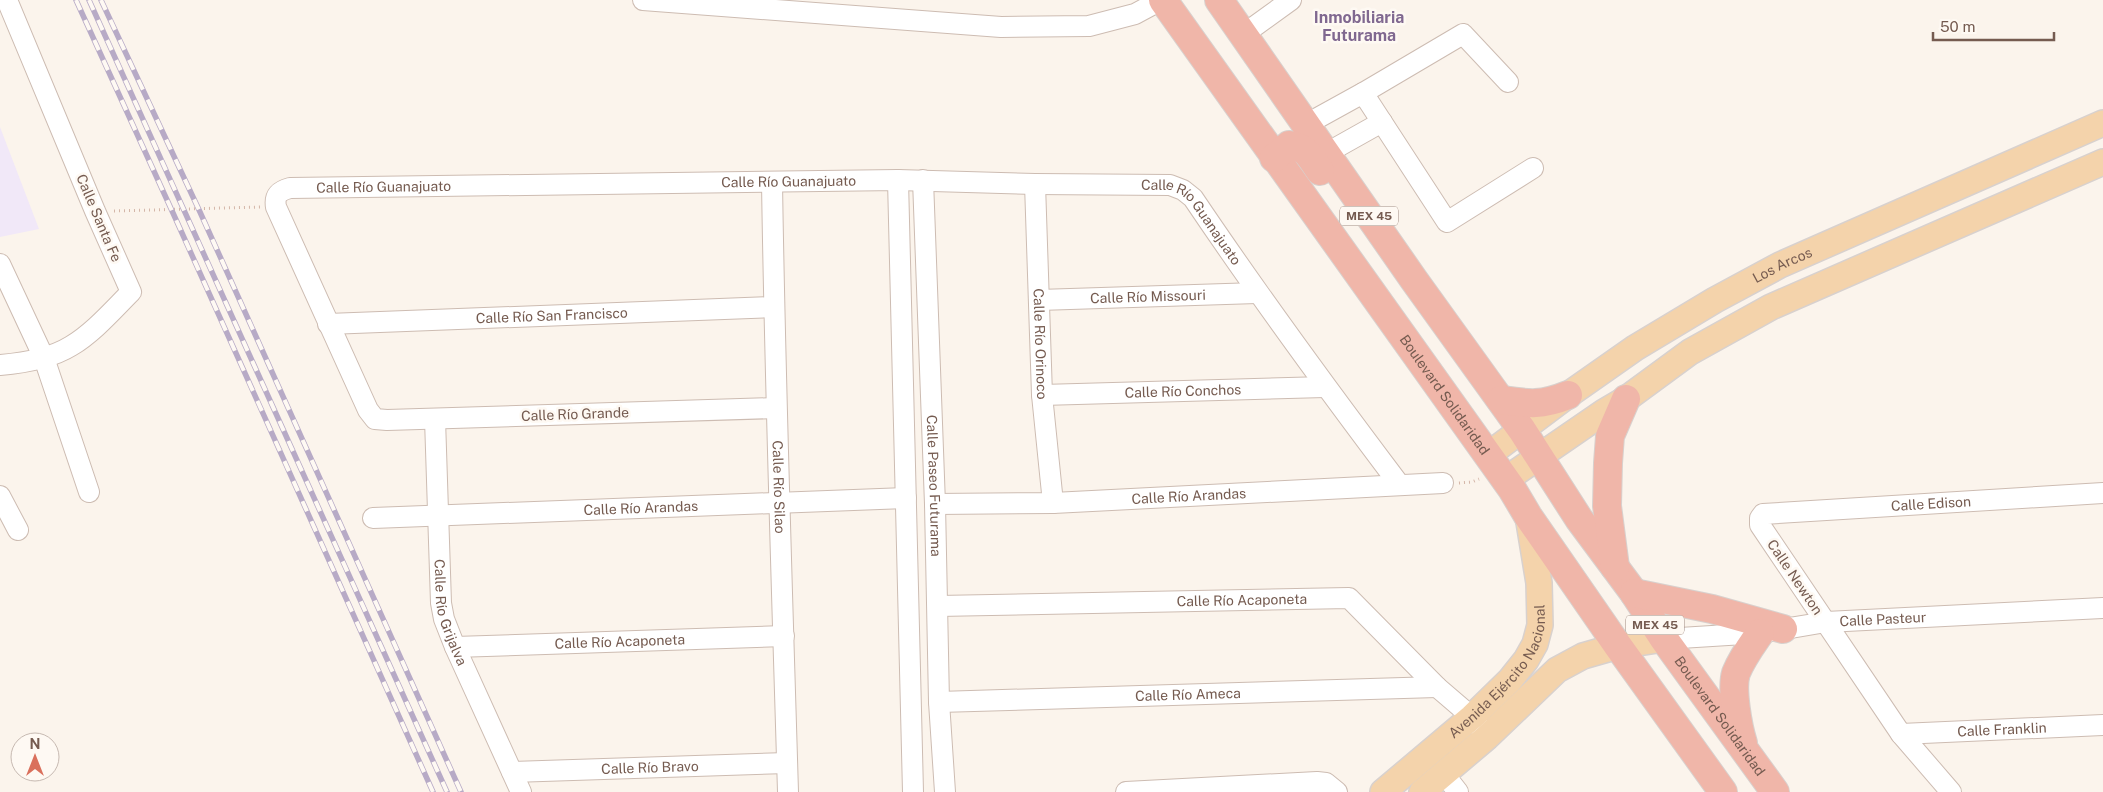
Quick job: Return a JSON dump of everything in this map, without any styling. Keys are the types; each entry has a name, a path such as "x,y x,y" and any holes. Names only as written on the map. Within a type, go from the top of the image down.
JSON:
{"highway":[{"name":"Boulevard Solidaridad","path":"1162,0 1497,468 1618,646 1724,792"},
{"name":"Boulevard Solidaridad","path":"1220,0 1305,125 1540,456 1579,519 1634,593 1664,639 1775,792"},
{"path":"1274,158 1289,145 1298,146 1306,151 1380,250 1414,280"},
{"path":"1501,400 1524,404 1547,403 1568,395"},
{"path":"1616,571 1607,506 1608,463 1610,436 1626,399"},
{"path":"1634,593 1712,609 1771,631 1745,654 1735,675 1738,725 1748,756"}],"main road":[{"name":"Los Arcos","path":"1497,468 1522,430 1635,348 1714,300 1780,265 2103,123"},
{"path":"1497,468 1540,456 1626,399 1690,352 1770,307 2103,162"},
{"name":"Avenida Ejército Nacional","path":"1422,792 1451,783 1479,727 1535,644 1540,625 1539,583 1528,516"},
{"name":"Avenida Ejército Nacional","path":"1383,792 1479,727 1557,670 1583,656 1618,646 1664,639"}],"street":[{"name":"Calle Santa Fe","path":"0,365 44,358 70,347 97,325 131,292 7,0"},
{"path":"643,0 1001,27 1089,26 1135,14 1162,0"},
{"path":"1244,34 1291,0"},
{"path":"1305,125 1463,34 1508,82"},
{"path":"1363,93 1448,222 1533,168"},
{"path":"1326,154 1382,122"},
{"name":"Calle Río Guanajuato","path":"276,207 275,200 277,194 282,190 290,188 898,180 1170,185 1183,190 1192,198 1257,293 1399,484"},
{"name":"Calle Paseo Futurama","path":"898,180 913,792"},
{"name":"Calle Paseo Futurama","path":"923,180 935,504 939,702 944,792"},
{"name":"Calle Río Silao","path":"772,182 776,408 788,792"},
{"name":"Calle Río Orinoco","path":"1035,184 1042,395 1053,503"},
{"path":"276,207 328,324"},
{"path":"0,264 44,358 89,492"},
{"name":"Calle Río Missouri","path":"1039,300 1257,293"},
{"name":"Calle Río San Francisco","path":"328,324 774,307"},
{"name":"Calle Río Grande","path":"328,324 368,410 375,419 435,419 776,408"},
{"name":"Calle Río Conchos","path":"1042,395 1325,386"},
{"name":"Calle Río Grijalva","path":"435,419 441,603 444,619 521,792"},
{"path":"906,473 933,473"},
{"name":"Calle Río Arandas","path":"935,504 1053,503 1443,483"},
{"name":"Calle Edison","path":"1760,518 1764,514 2103,493"},
{"path":"0,496 18,530"},
{"name":"Calle Río Arandas","path":"373,518 780,501 906,498"},
{"name":"Calle Newton","path":"1760,518 1760,524 1901,734 1950,792"},
{"path":"908,552 935,552"},
{"name":"Calle Río Acaponeta","path":"938,606 1349,598 1437,688 1479,727"},
{"name":"Calle Pasteur","path":"1664,639 1771,631 1826,622 2103,608"},
{"name":"Calle Río Acaponeta","path":"455,647 784,636"},
{"name":"Calle Río Ameca","path":"939,702 1437,688"},
{"name":"Calle Franklin","path":"1901,734 2103,725"},
{"path":"912,746 941,747"},
{"name":"Calle Río Bravo","path":"512,772 787,762"},
{"path":"1126,792 1317,782 1326,783 1337,792"}],"path":[{"path":"95,211 276,207"},
{"path":"1443,483 1472,482 1497,468"}],"shaded area":[{"path":"0,127 39,229 0,237"}],"railway":[{"path":"76,0 433,792"},
{"path":"89,0 447,792"},
{"path":"101,0 200,212 461,792"}],"district":[{"name":"Inmobiliaria Futurama","path":"1359,26"}]}
